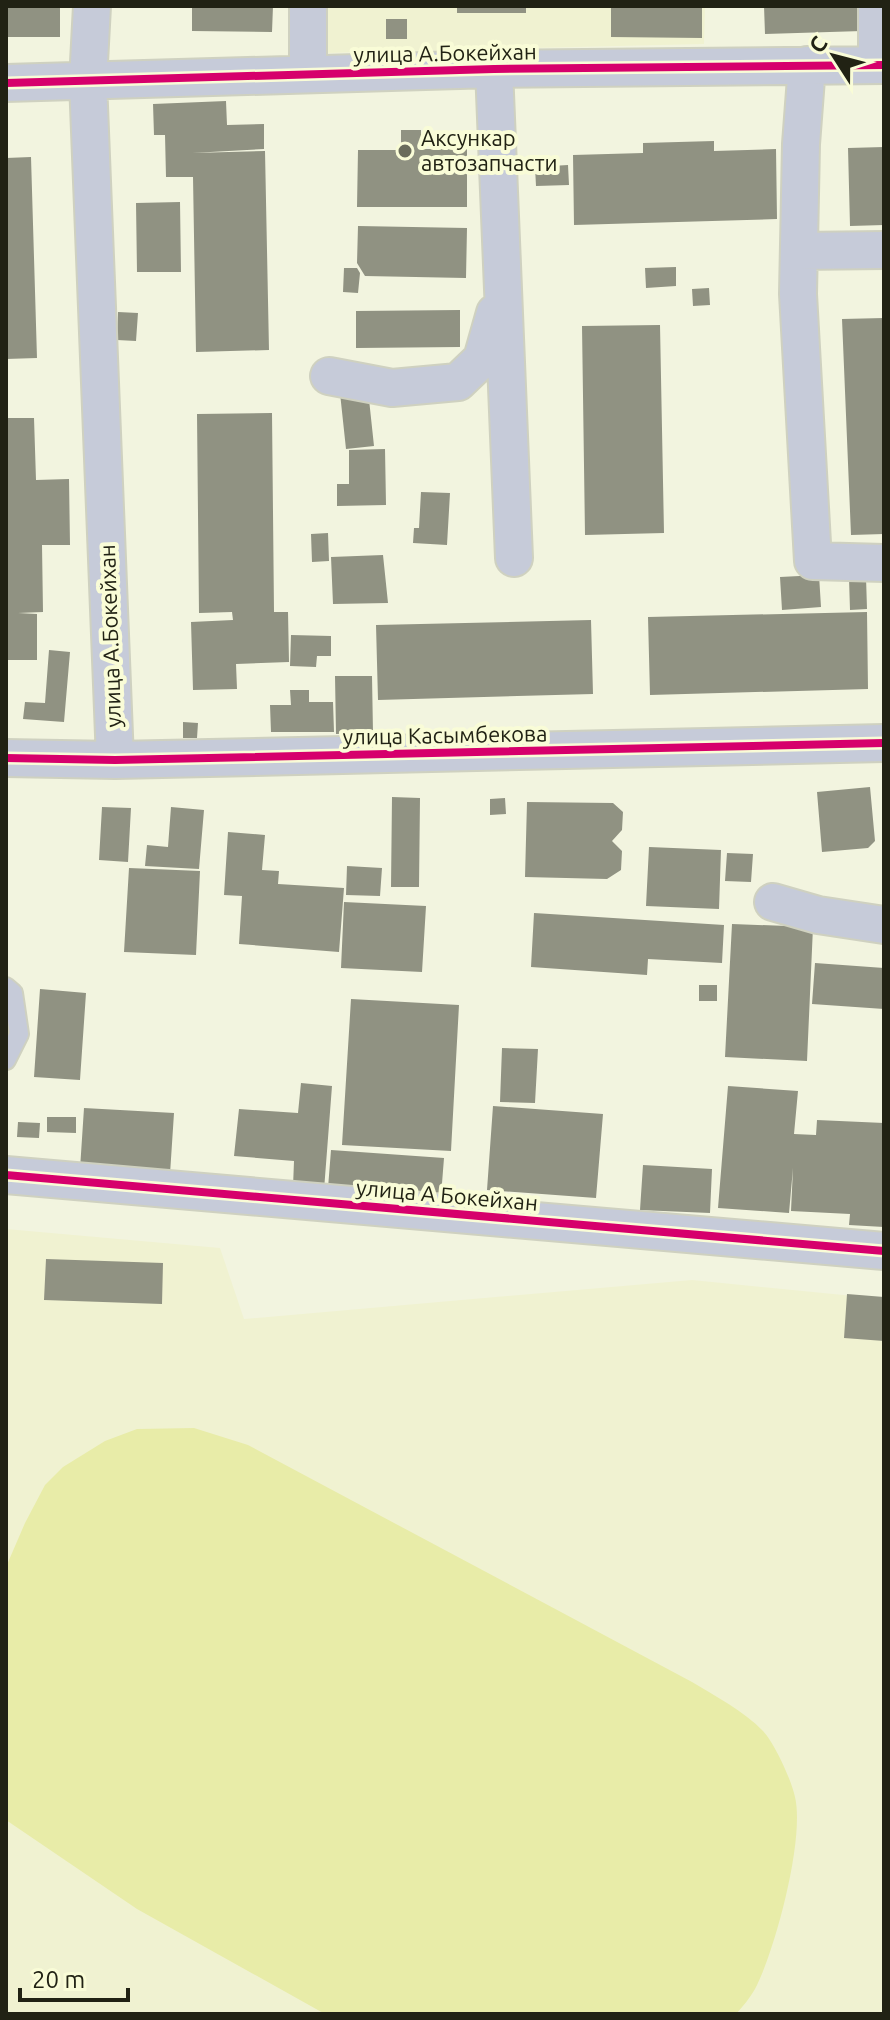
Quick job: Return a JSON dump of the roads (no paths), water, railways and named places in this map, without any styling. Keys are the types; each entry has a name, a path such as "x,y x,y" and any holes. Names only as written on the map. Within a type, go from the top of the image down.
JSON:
{"street":[{"name":"улица А.Бокейхан","path":"92,6 88,81 115,760"},
{"path":"308,6 308,74"},
{"path":"877,6 881,65"},
{"path":"807,65 801,144 798,294 813,561 884,563"},
{"name":"улица А.Бокейхан","path":"6,83 494,69 881,65"},
{"name":"улица А.Бокейхан","path":"494,69 514,558"},
{"path":"799,251 884,250"},
{"path":"329,376 392,388 458,382 482,359 503,280"},
{"name":"улица Касымбекова","path":"6,758 115,760 884,743"},
{"path":"773,902 818,915 884,925"},
{"name":"улица А Бокейхан","path":"6,1175 884,1251"}],"lane":[{"path":"6,987 13,993 19,1034 6,1060"}],"place":[{"name":"Аксункар автозапчасти","path":"405,151"}]}
